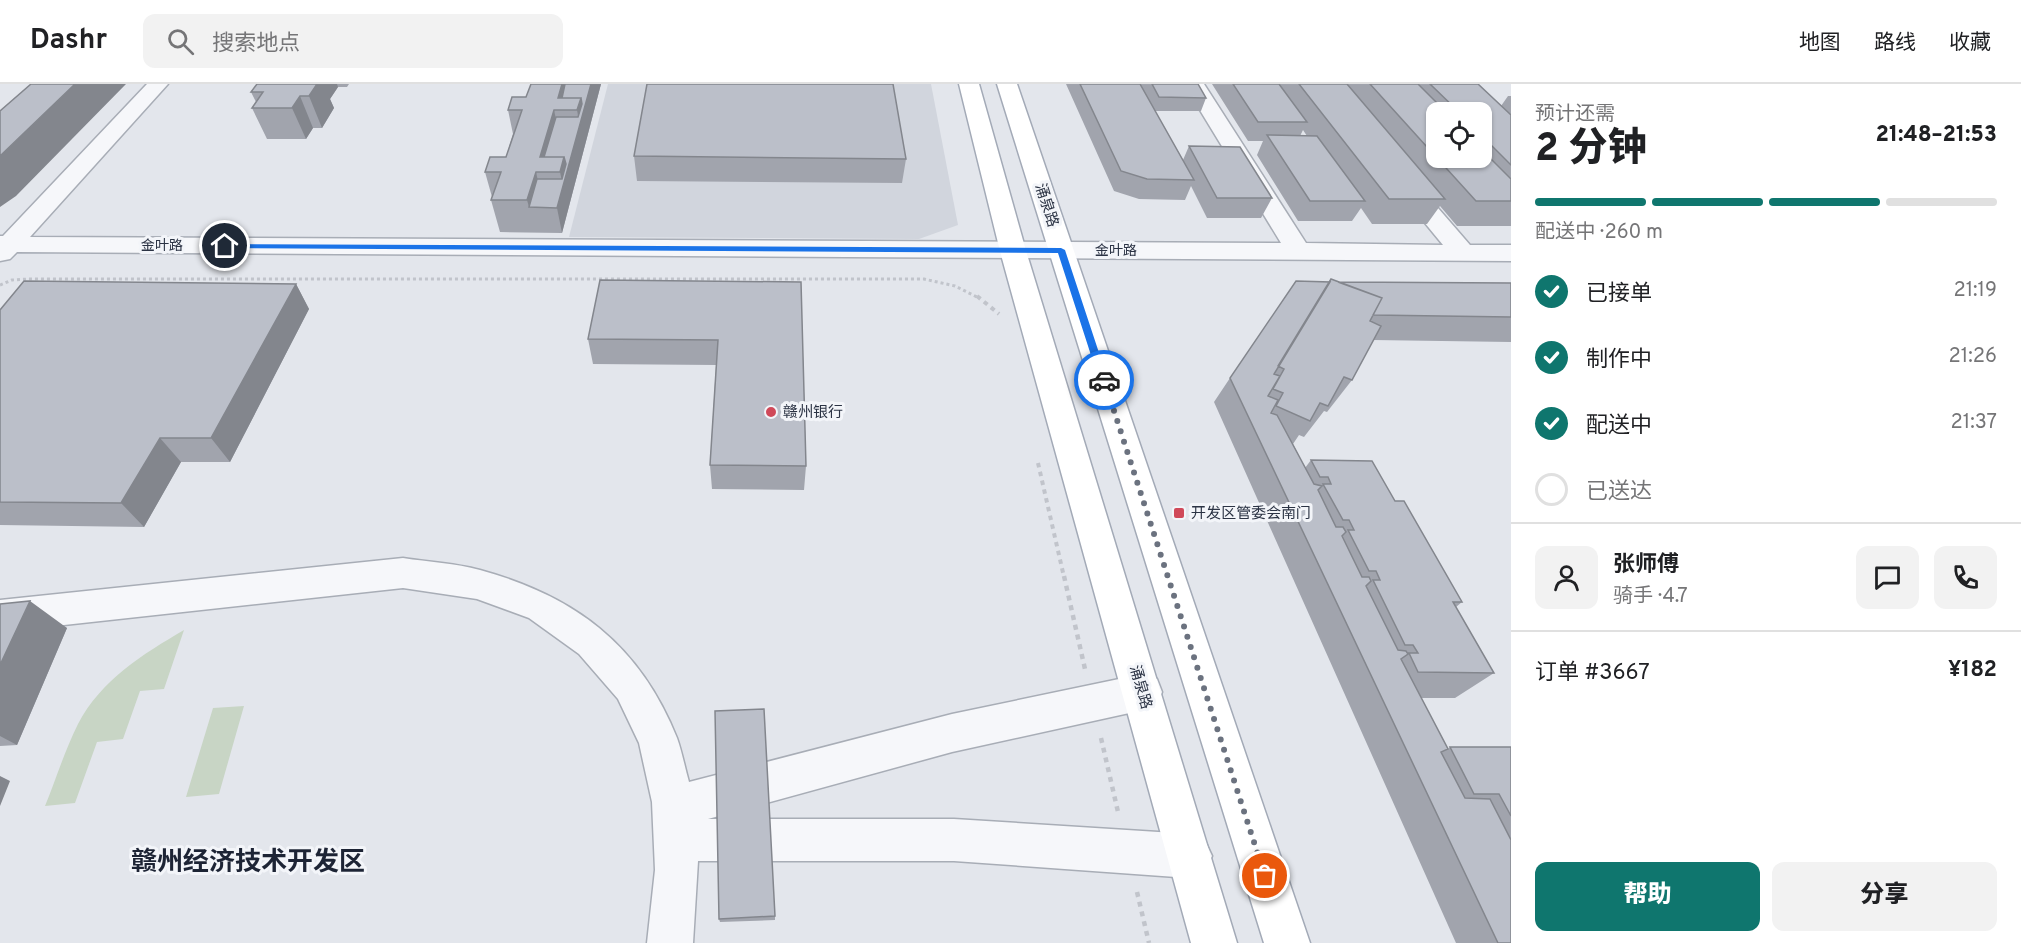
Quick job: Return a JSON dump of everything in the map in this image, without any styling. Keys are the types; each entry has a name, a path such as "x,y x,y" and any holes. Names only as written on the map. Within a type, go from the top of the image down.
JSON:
{"main road":[{"name":"涌泉路","path":"969,84 1013,251 1143,692 1214,943"},
{"name":"涌泉路","path":"1007,84 1287,943"}],"street":[{"path":"3,248 158,84"},
{"path":"1194,84 1297,249"},
{"path":"1389,164 1463,253"},
{"name":"金叶路","path":"3,248 1013,251 1297,249 1511,253"},
{"path":"0,616 370,574 435,574 496,587 526,598 580,631 603,653 625,678 643,707 660,745 672,788 676,824 678,887 670,943"},
{"path":"676,824 952,733 1143,692"},
{"path":"676,824 1190,856"}],"path":[{"path":"0,285 12,280 28,279 915,279 942,280 959,285 990,305 1000,316"},
{"path":"1036,457 1149,943"}],"shaded area":[{"path":"608,84 931,84 958,225 919,239 569,237"}],"green space":[{"path":"184,630 164,689 140,691 123,739 97,742 75,803 45,806 78,724 98,694 124,670"},
{"path":"244,706 219,794 186,797 213,708"}],"building":[{"path":"31,84 75,84 0,156 0,111"},
{"path":"257,84 317,84 309,96 300,96 292,108 252,108 263,92 251,92"},
{"path":"531,84 562,84 558,98 581,98 577,110 554,110 540,157 564,157 560,172 536,172 527,200 491,200 501,172 485,172 490,157 506,157 522,110 508,110 512,97 526,97"},
{"path":"565,84 591,84 557,208 529,207 537,179 562,179 566,164 564,157 544,157 556,117 578,117 582,104 581,98 562,98"},
{"path":"647,84 893,84 906,159 634,156"},
{"path":"1080,84 1140,84 1194,180 1147,179 1121,171"},
{"path":"1152,84 1198,84 1206,98 1159,97"},
{"path":"1233,84 1279,84 1307,122 1258,122"},
{"path":"1299,84 1347,84 1445,199 1389,199"},
{"path":"1370,84 1418,84 1436,102 1426,102 1426,146"},
{"path":"1430,84 1478,84 1511,115 1511,165 1492,146 1492,102 1449,102"},
{"path":"1267,135 1317,136 1365,201 1310,201"},
{"path":"1189,146 1240,147 1272,198 1217,198"},
{"path":"1492,160 1511,179 1511,201 1476,201 1446,168 1492,168"},
{"path":"1331,279 1382,298 1370,321 1381,326 1352,380 1344,377 1328,406 1320,403 1310,421 1276,406 1283,393 1273,389 1284,369 1278,366"},
{"path":"600,280 801,282 806,466 710,465 718,340 588,339"},
{"path":"24,281 296,284 211,438 160,438 121,503 0,502 0,310"},
{"path":"1296,281 1330,282 1274,374 1280,376 1268,396 1278,400 1271,413 1277,415 1314,484 1322,486 1318,490 1336,527 1343,527 1346,532 1342,536 1362,577 1369,577 1371,581 1366,586 1398,650 1406,651 1408,654 1401,659 1448,749 1441,752 1465,798 1490,799 1511,840 1511,943 1498,943 1230,378"},
{"path":"1338,282 1511,283 1511,317 1373,315 1382,298"},
{"path":"1311,460 1372,461 1395,501 1404,501 1462,602 1453,602 1494,673 1418,672 1409,653 1418,653 1413,645 1405,645 1373,580 1380,580 1376,571 1369,571 1348,530 1354,530 1349,520 1343,520 1323,484 1331,484 1328,477 1320,477"},
{"path":"30,601 0,665 0,604"},
{"path":"764,709 775,916 719,919 715,711"},
{"path":"1450,747 1511,747 1511,816 1499,794 1474,794"}],"way so far":[{"path":"1104,380 1265,876"}],"place":[{"name":"赣州银行","path":"771,412"},
{"name":"开发区管委会南门","path":"1179,513"}],"district":[{"name":"赣州经济技术开发区","path":"248,861"}],"route":[{"path":"225,246 1061,250 1104,380"}]}
